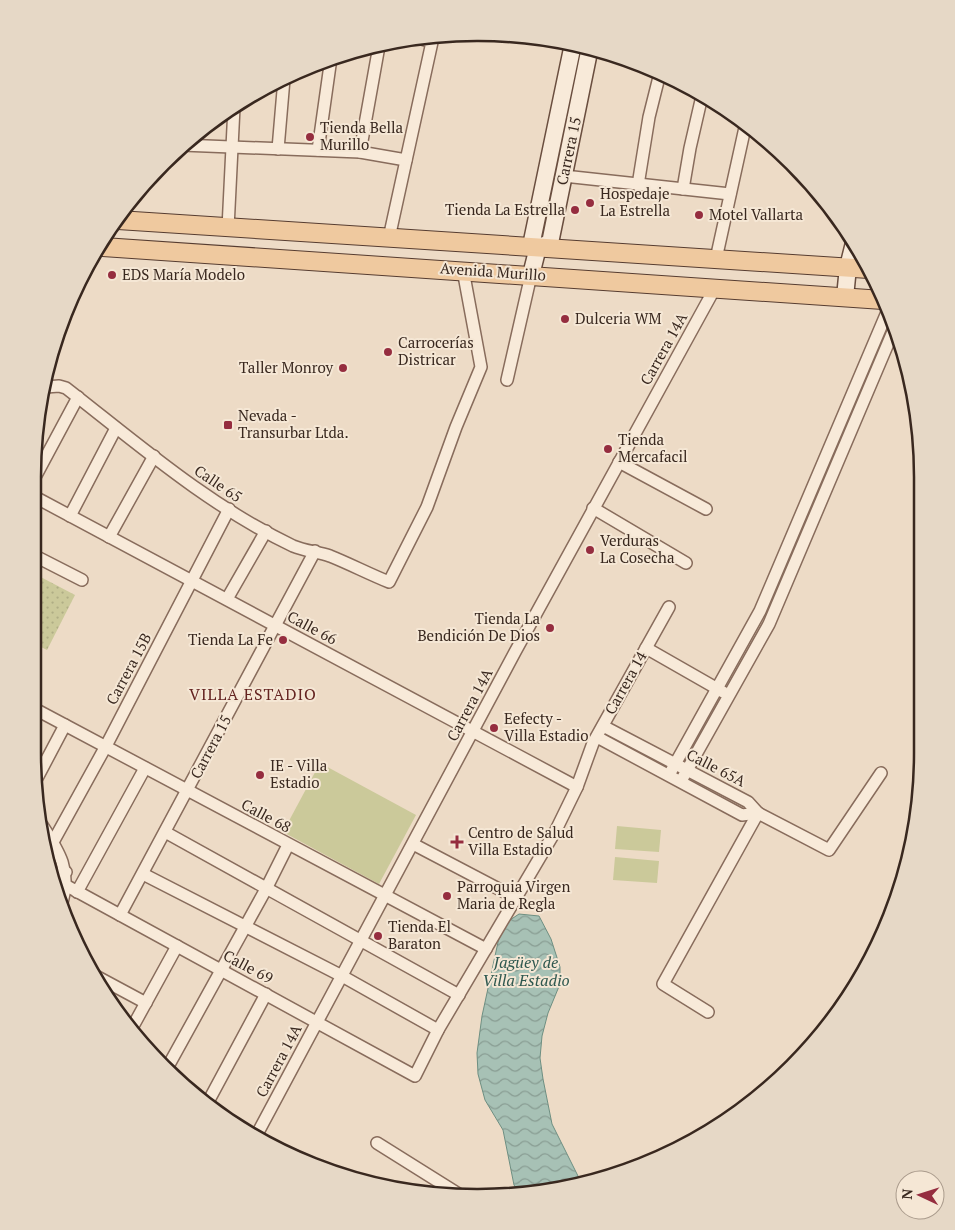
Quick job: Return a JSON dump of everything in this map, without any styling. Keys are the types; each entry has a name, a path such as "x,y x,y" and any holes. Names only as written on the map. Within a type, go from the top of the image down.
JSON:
{"main road":[{"name":"Carrera 15","path":"538,247 532,241 571,52"},
{"name":"Carrera 15","path":"538,247 550,243 588,56"},
{"name":"Avenida Murillo","path":"125,221 860,268"},
{"name":"Avenida Murillo","path":"107,247 876,299"},
{"name":"Carrera 15","path":"531,275 538,247"},
{"path":"845,297 851,253"}],"street":[{"path":"389,238 432,44"},
{"path":"360,152 378,53"},
{"path":"318,150 330,67"},
{"path":"638,185 649,117 658,81"},
{"path":"278,149 283,87"},
{"path":"683,189 700,103"},
{"path":"228,228 234,116"},
{"path":"716,259 744,132"},
{"path":"195,146 360,152 406,160"},
{"path":"564,176 730,194"},
{"name":"Calle 65","path":"51,387 66,388 206,497 228,510 300,549 315,551 389,582 428,507 456,427 481,367 463,270"},
{"path":"507,380 531,275"},
{"name":"Carrera 14A","path":"259,1130 473,731 716,288"},
{"path":"669,775 760,612 884,319"},
{"path":"684,775 769,624 891,337"},
{"path":"41,465 78,397"},
{"path":"70,516 116,428"},
{"path":"110,536 154,456"},
{"path":"619,462 706,509"},
{"name":"Calle 66","path":"41,500 577,787"},
{"path":"594,508 686,563"},
{"name":"Carrera 15B","path":"53,842 106,746 228,510"},
{"path":"227,599 266,531"},
{"name":"Carrera 15","path":"120,916 315,551"},
{"path":"41,559 82,580"},
{"name":"Carrera 14","path":"415,1076 438,1030 556,830 577,787 597,736 669,608"},
{"path":"646,648 728,695"},
{"name":"Calle 68","path":"41,712 486,949"},
{"path":"42,769 65,725"},
{"name":"Calle 65A","path":"603,726 675,764 684,775"},
{"name":"Calle 65A","path":"597,736 669,775 684,775 748,802 758,813"},
{"path":"66,898 145,768"},
{"path":"708,1012 663,984 758,813 829,850 881,773"},
{"path":"165,832 459,995"},
{"path":"50,837 72,889"},
{"path":"413,844 516,898"},
{"path":"170,1062 266,889 288,845"},
{"path":"59,875 66,872"},
{"path":"143,874 342,976 438,1030"},
{"name":"Calle 69","path":"72,889 415,1076"},
{"path":"135,1023 177,946"},
{"path":"107,982 146,1003"},
{"path":"210,1098 266,994"},
{"path":"376,1144 448,1188"}],"shaded area":[{"path":"41,577 75,595 47,650 41,647"},
{"path":"320,763 416,815 379,884 283,832"},
{"path":"617,826 661,830 659,852 615,849"},
{"path":"615,857 659,861 657,883 613,880"}],"water":[{"name":"Jagüey de Villa Estadio","path":"519,914 539,916 551,939 560,967 560,984 548,1013 542,1036 540,1058 552,1124 578,1177 515,1187 503,1130 485,1100 478,1074 477,1053 482,1016 500,933 507,922"}],"place":[{"name":"Tienda Bella Murillo","path":"310,137"},
{"name":"Hospedaje La Estrella","path":"590,203"},
{"name":"Tienda La Estrella","path":"575,210"},
{"name":"Motel Vallarta","path":"699,215"},
{"name":"EDS María Modelo","path":"112,275"},
{"name":"Dulceria WM","path":"565,319"},
{"name":"Carrocerías Districar","path":"388,352"},
{"name":"Taller Monroy","path":"343,368"},
{"name":"Nevada - Transurbar Ltda.","path":"228,425"},
{"name":"Tienda Mercafacil","path":"608,449"},
{"name":"Verduras La Cosecha","path":"590,550"},
{"name":"Tienda La Bendición De Dios","path":"550,628"},
{"name":"Tienda La Fe","path":"283,640"},
{"name":"Eefecty - Villa Estadio","path":"494,728"},
{"name":"IE - Villa Estadio","path":"260,775"},
{"name":"Centro de Salud Villa Estadio","path":"457,842"},
{"name":"Parroquia Virgen Maria de Regla","path":"447,896"},
{"name":"Tienda El Baraton","path":"378,936"}],"district":[{"name":"VILLA ESTADIO","path":"253,694"}]}
